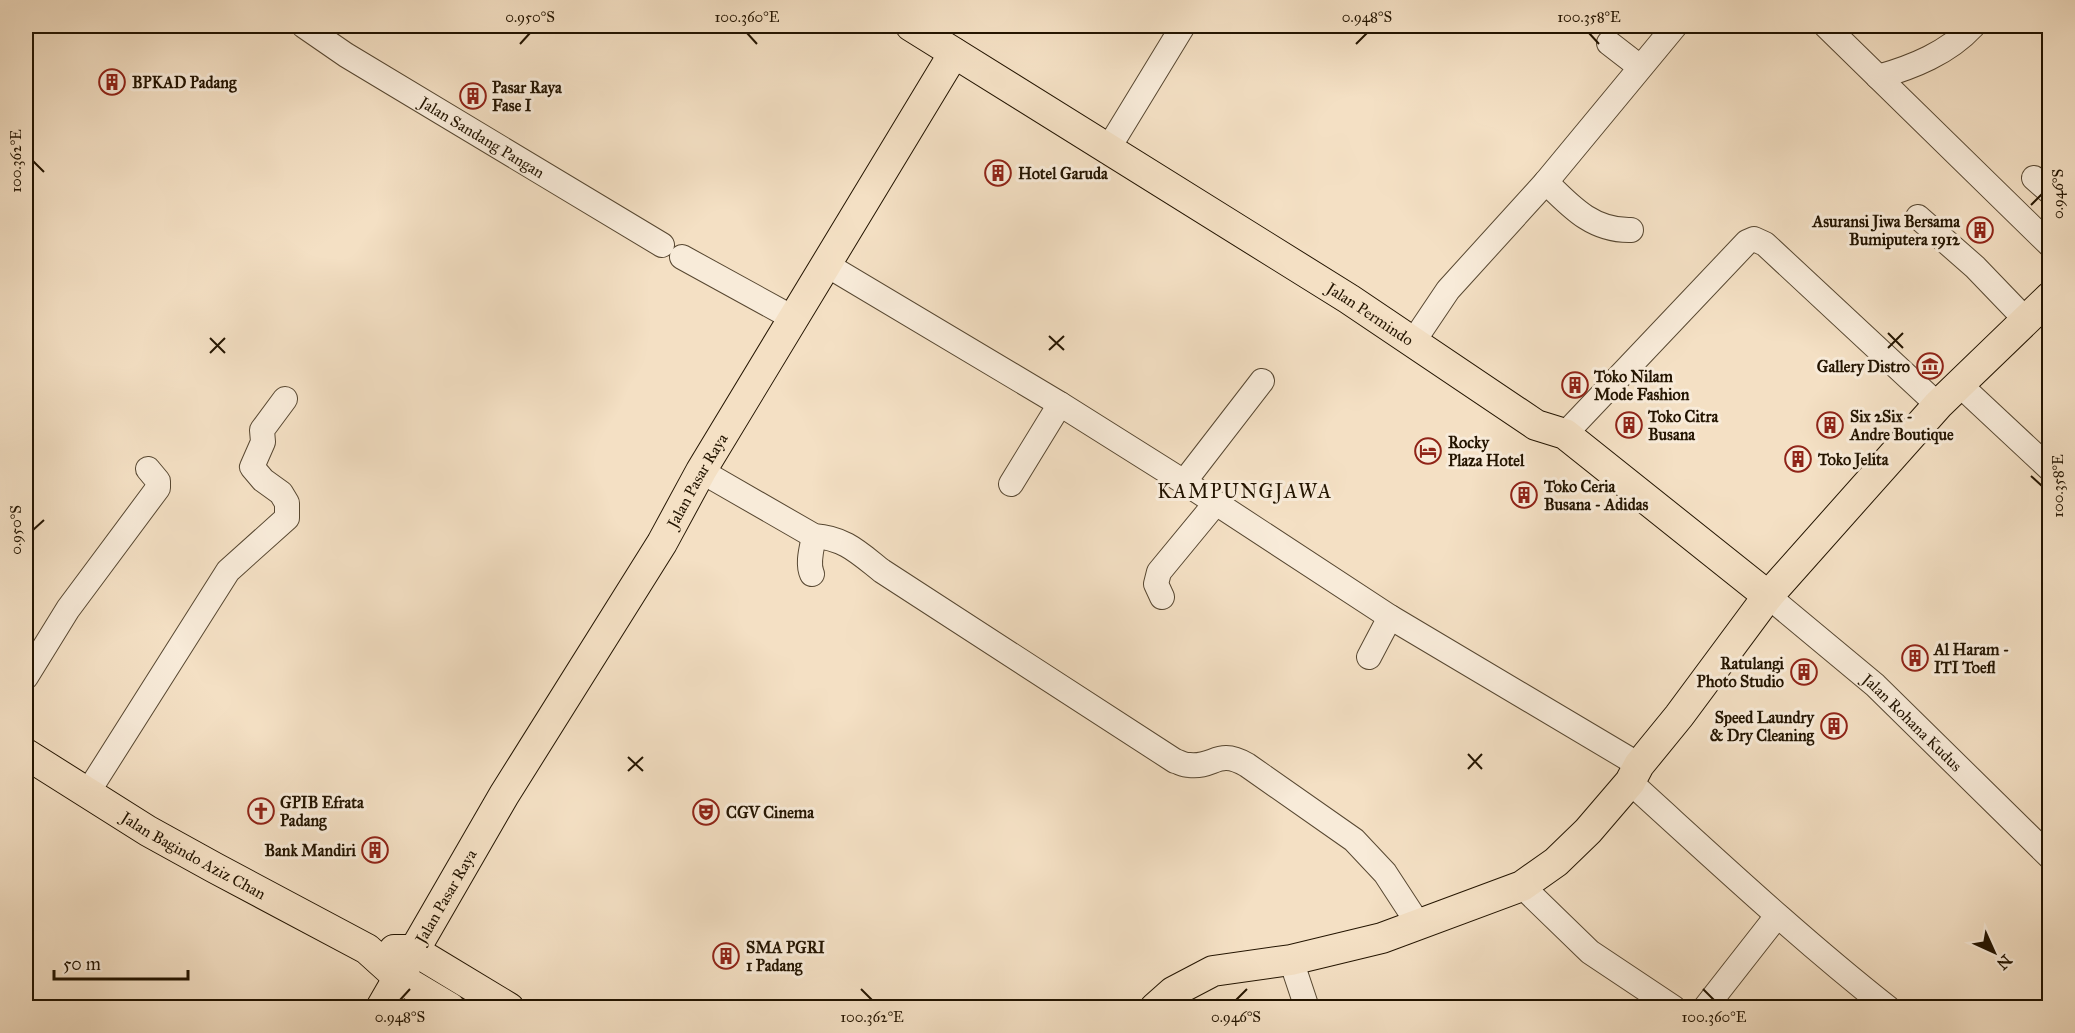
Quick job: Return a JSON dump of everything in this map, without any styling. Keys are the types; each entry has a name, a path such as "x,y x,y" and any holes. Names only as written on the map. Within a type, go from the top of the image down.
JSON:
{"main road":[{"path":"911,26 954,53"},
{"name":"Jalan Permindo","path":"954,53 1413,342 1536,425 1565,435 1768,596"},
{"name":"Jalan Pasar Raya","path":"381,1008 504,795 662,543 701,471 954,53"},
{"path":"1155,1008 1173,992 1213,971 1291,960 1382,938 1522,886 1556,862 1588,831 1635,774 1768,596 1938,405 2049,297"},
{"name":"Jalan Bagindo Aziz Chan","path":"26,754 143,828 367,949"},
{"path":"367,949 413,950 509,1008"},
{"path":"367,949 398,978 450,1008"}],"street":[{"name":"Jalan Sandang Pangan","path":"304,26 346,55 679,255 793,318"},
{"path":"1108,149 1183,26"},
{"path":"1413,342 1448,290 1546,182 1675,26"},
{"path":"1826,26 2049,245"},
{"path":"1878,77 1902,70 1929,58 1948,47 1973,26"},
{"path":"1609,43 1640,67"},
{"path":"1546,182 1582,216 1592,222 1611,229 1631,230"},
{"path":"1918,217 1975,267 2025,319"},
{"path":"1565,435 1748,242 1754,239 1765,244 1938,405"},
{"path":"827,265 1060,404 1184,482 1635,774 1777,916 1888,1008"},
{"path":"1184,482 1262,381"},
{"path":"1960,384 2049,469"},
{"path":"88,792 228,571 287,518 287,503 281,493 263,480 252,467 263,442 262,430 285,399"},
{"path":"1011,484 1060,404"},
{"path":"26,677 68,609 158,488 158,482 148,469"},
{"path":"701,471 814,536 829,537 846,543 882,571 1174,761 1190,765 1201,764 1225,756 1235,758 1247,765 1354,840 1385,873 1419,925"},
{"path":"1162,597 1156,584 1159,572 1215,504"},
{"path":"812,574 810,561 814,536"},
{"name":"Jalan Rohana Kudus","path":"1768,596 1875,685 2049,857"},
{"path":"1369,657 1390,617"},
{"path":"1522,886 1596,957 1674,1008"},
{"path":"1705,1008 1777,916"},
{"path":"1291,960 1307,1008"}],"place":[{"name":"BPKAD Padang","path":"112,82"},
{"name":"Pasar Raya Fase I","path":"473,96"},
{"name":"Hotel Garuda","path":"998,173"},
{"name":"Asuransi Jiwa Bersama Bumiputera 1912","path":"1980,230"},
{"name":"Gallery Distro","path":"1930,366"},
{"name":"Toko Nilam Mode Fashion","path":"1575,385"},
{"name":"Toko Citra Busana","path":"1629,425"},
{"name":"Six 2Six - Andre Boutique","path":"1830,425"},
{"name":"Rocky Plaza Hotel","path":"1428,451"},
{"name":"Toko Jelita","path":"1798,459"},
{"name":"Toko Ceria Busana - Adidas","path":"1524,495"},
{"name":"Al Haram - ITI Toefl","path":"1915,658"},
{"name":"Ratulangi Photo Studio","path":"1804,672"},
{"name":"Speed Laundry & Dry Cleaning","path":"1834,726"},
{"name":"GPIB Efrata Padang","path":"261,811"},
{"name":"CGV Cinema","path":"706,812"},
{"name":"Bank Mandiri","path":"375,850"},
{"name":"SMA PGRI 1 Padang","path":"726,956"}],"district":[{"name":"KAMPUNGJAWA","path":"1245,491"}]}
